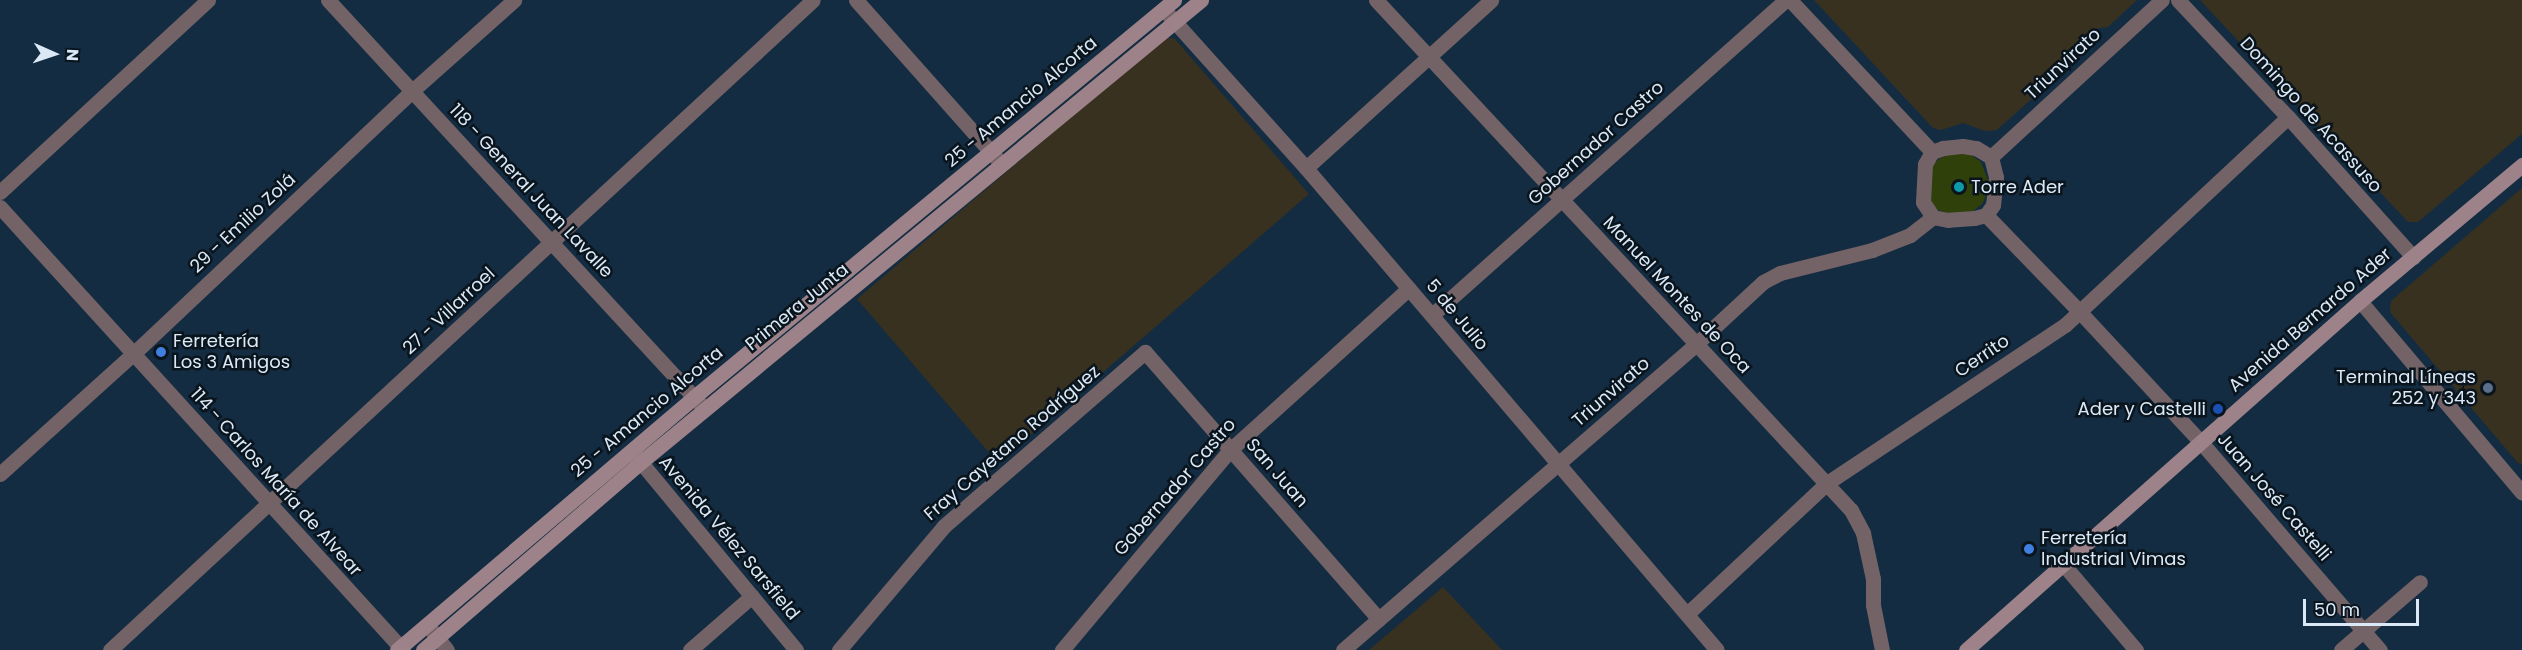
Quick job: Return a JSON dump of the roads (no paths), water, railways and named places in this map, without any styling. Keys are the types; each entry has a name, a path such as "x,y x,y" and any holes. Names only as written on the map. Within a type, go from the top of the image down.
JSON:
{"main road":[{"name":"Primera Junta","path":"423,650 442,644 636,456 705,409 997,158 1201,0"},
{"name":"25 - Amancio Alcorta","path":"400,649 636,456 694,397 997,158 1168,4"},
{"name":"Avenida Bernardo Ader","path":"1965,650 2200,441 2522,165"}],"street":[{"path":"0,192 208,0"},
{"name":"118 - General Juan Lavalle","path":"328,0 705,409"},
{"name":"29 - Emilio Zolá","path":"0,474 132,354 412,91 514,0"},
{"name":"27 - Villarroel","path":"110,650 813,0"},
{"path":"856,0 997,158"},
{"name":"Manuel Montes de Oca","path":"1376,0 1851,510 1863,533 1873,579 1873,605 1882,650"},
{"path":"1306,168 1491,0"},
{"path":"1787,0 1932,152"},
{"name":"Gobernador Castro","path":"1432,315 1787,0"},
{"name":"Triunvirato","path":"1991,157 2162,0"},
{"name":"Domingo de Acassuso","path":"2178,0 2288,117 2413,257"},
{"name":"5 de Julio","path":"1168,4 1175,22 1306,168 1717,650"},
{"name":"Cerrito","path":"1687,614 1827,483 2065,325 2288,117"},
{"path":"1963,146 1976,148 1991,157 1995,164 1996,191 1993,205 1986,215 1960,220 1933,217 1923,202 1922,188 1925,164 1932,152 1943,148 1963,146"},
{"name":"114 - Carlos María de Alvear","path":"0,207 400,649"},
{"name":"Juan José Castelli","path":"1986,215 2079,310 2200,441 2380,650"},
{"name":"Triunvirato","path":"1343,650 1696,344 1748,293 1780,273 1872,250 1910,235 1933,217"},
{"name":"Gobernador Castro","path":"1062,650 1230,450 1409,288"},
{"path":"2360,302 2521,489"},
{"name":"San Juan","path":"1145,352 1379,619"},
{"name":"Fray Cayetano Rodríguez","path":"839,650 944,526 1145,352"},
{"name":"Avenida Vélez Sarsfield","path":"636,456 796,650"},
{"path":"2063,564 2136,650"},
{"path":"2340,650 2420,582"},
{"path":"690,650 752,596"},
{"path":"428,625 442,644"}],"place":[{"name":"Torre Ader","path":"1959,187"},
{"name":"Ferretería Los 3 Amigos","path":"161,352"},
{"name":"Terminal Líneas 252 y 343","path":"2488,388"},
{"name":"Ader y Castelli","path":"2218,409"},
{"name":"Ferretería Industrial Vimas","path":"2029,549"}]}
